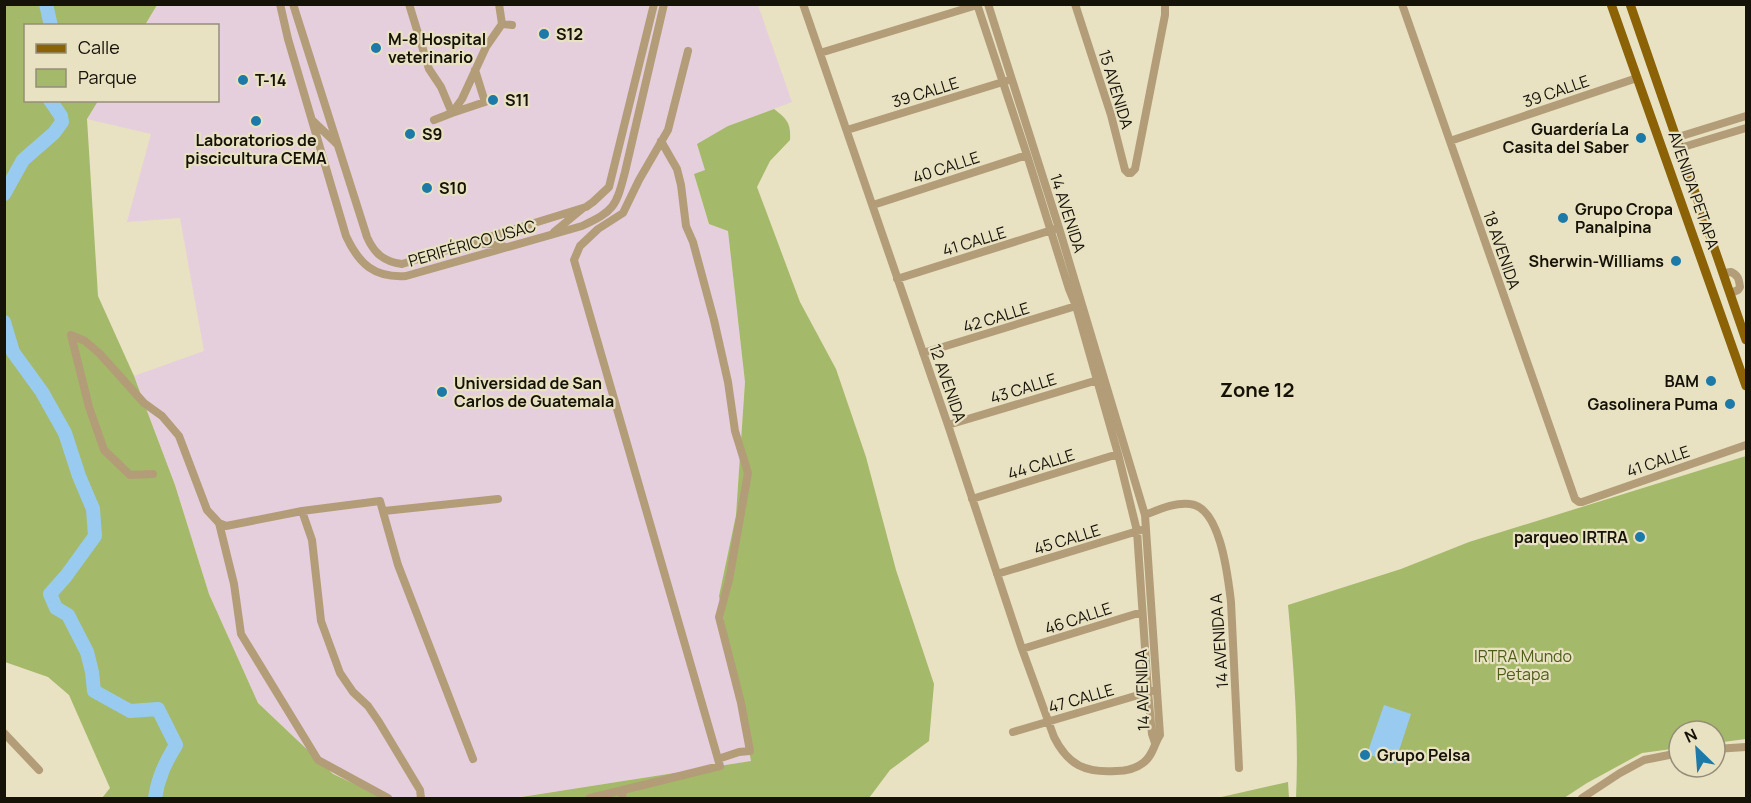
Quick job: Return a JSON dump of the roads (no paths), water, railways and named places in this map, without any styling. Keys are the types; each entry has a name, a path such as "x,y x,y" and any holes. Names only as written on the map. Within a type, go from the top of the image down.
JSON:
{"main road":[{"name":"AVENIDA PETAPA","path":"1611,4 1746,386"},
{"name":"AVENIDA PETAPA","path":"1630,4 1746,340"},
{"path":"1661,141 1680,148"}],"street":[{"name":"PERIFÉRICO USAC","path":"280,4 288,39 346,236 358,258 365,265 384,275 395,277 406,276 582,226 603,216 612,208 618,199 664,4"},
{"path":"409,4 429,69 441,87 452,113"},
{"path":"452,113 462,99 486,47 502,24 499,4"},
{"name":"PERIFÉRICO USAC","path":"294,8 367,237 375,252 380,256 388,261 402,264 586,207 609,187 654,4"},
{"name":"12 AVENIDA","path":"803,4 948,425 1022,650 1060,748 1076,765 1088,770 1106,772 1122,771 1144,763 1153,752 1155,743"},
{"name":"14 AVENIDA","path":"988,4 1027,155 1076,306 1142,530 1160,735 1155,743"},
{"name":"15 AVENIDA","path":"1075,4 1111,115 1125,170 1128,173 1135,169 1165,4"},
{"name":"18 AVENIDA","path":"1402,4 1575,499 1579,502"},
{"path":"820,53 977,5"},
{"name":"14 AVENIDA","path":"977,5 1007,80 1059,228 1145,515 1142,530 1142,612 1152,734 1155,743"},
{"path":"288,39 294,8"},
{"path":"502,24 512,24"},
{"path":"590,798 622,794 720,766 574,260 580,246 598,229 623,213 668,130 688,51"},
{"path":"435,120 485,102 474,70"},
{"name":"39 CALLE","path":"1450,141 1637,78"},
{"name":"39 CALLE","path":"847,130 1007,80"},
{"path":"1675,138 1746,116"},
{"path":"312,120 339,145"},
{"path":"1680,148 1746,128"},
{"path":"661,141 677,169 686,226 693,242 714,320 728,382 735,431 748,472 729,580 719,617 741,704 750,751 718,759"},
{"name":"40 CALLE","path":"873,205 1027,155"},
{"path":"551,235 586,207"},
{"name":"41 CALLE","path":"897,279 1059,228"},
{"path":"472,242 507,247"},
{"name":"42 CALLE","path":"923,352 1076,306"},
{"path":"153,474 130,475 104,450 89,407 71,335 85,341 100,354 144,403 162,416 179,436 207,510 219,523 226,526 302,511 380,501 398,565 473,759"},
{"name":"43 CALLE","path":"948,425 1105,378"},
{"name":"41 CALLE","path":"1579,502 1746,445"},
{"name":"44 CALLE","path":"972,499 1118,454"},
{"path":"384,511 498,499"},
{"name":"14 AVENIDA A","path":"1145,515 1188,503 1199,507 1208,516 1216,530 1231,602 1239,768"},
{"path":"302,511 312,540 321,621 340,673 386,731 420,790 421,798"},
{"path":"219,523 234,584 241,634 264,673 318,760 388,798"},
{"name":"45 CALLE","path":"997,574 1142,530"},
{"name":"46 CALLE","path":"1022,650 1142,612"},
{"name":"47 CALLE","path":"1013,732 1157,689"},
{"path":"4,733 39,770"},
{"path":"1727,748 1746,747"},
{"path":"1582,798 1634,765 1644,760 1667,755"}],"water":[{"path":"1384,705 1411,714 1395,763 1367,754"}],"waterway":[{"path":"46,4 51,24"},
{"path":"4,194 23,160 54,133 62,122 61,116 51,102"},
{"path":"4,322 13,352 42,392 65,433 93,509 95,536 50,594 56,608 68,615 87,652 94,691 130,711 158,709 176,745 162,771 155,798"}],"place":[{"name":"S12","path":"544,34"},
{"name":"M-8 Hospital veterinario","path":"376,48"},
{"name":"T-14","path":"243,80"},
{"name":"S11","path":"493,100"},
{"name":"Laboratorios de piscicultura CEMA","path":"256,121"},
{"name":"S9","path":"410,134"},
{"name":"Guardería La Casita del Saber","path":"1641,138"},
{"name":"S10","path":"427,188"},
{"name":"Grupo Cropa Panalpina","path":"1563,218"},
{"name":"Sherwin-Williams","path":"1676,261"},
{"name":"BAM","path":"1711,381"},
{"name":"Universidad de San Carlos de Guatemala","path":"442,392"},
{"name":"Gasolinera Puma","path":"1730,404"},
{"name":"parqueo IRTRA","path":"1640,537"},
{"name":"Grupo Pelsa","path":"1365,755"}],"district":[{"name":"Zone 12","path":"1257,390"}],"park label":[{"name":"IRTRA Mundo Petapa","path":"1523,665"}]}
